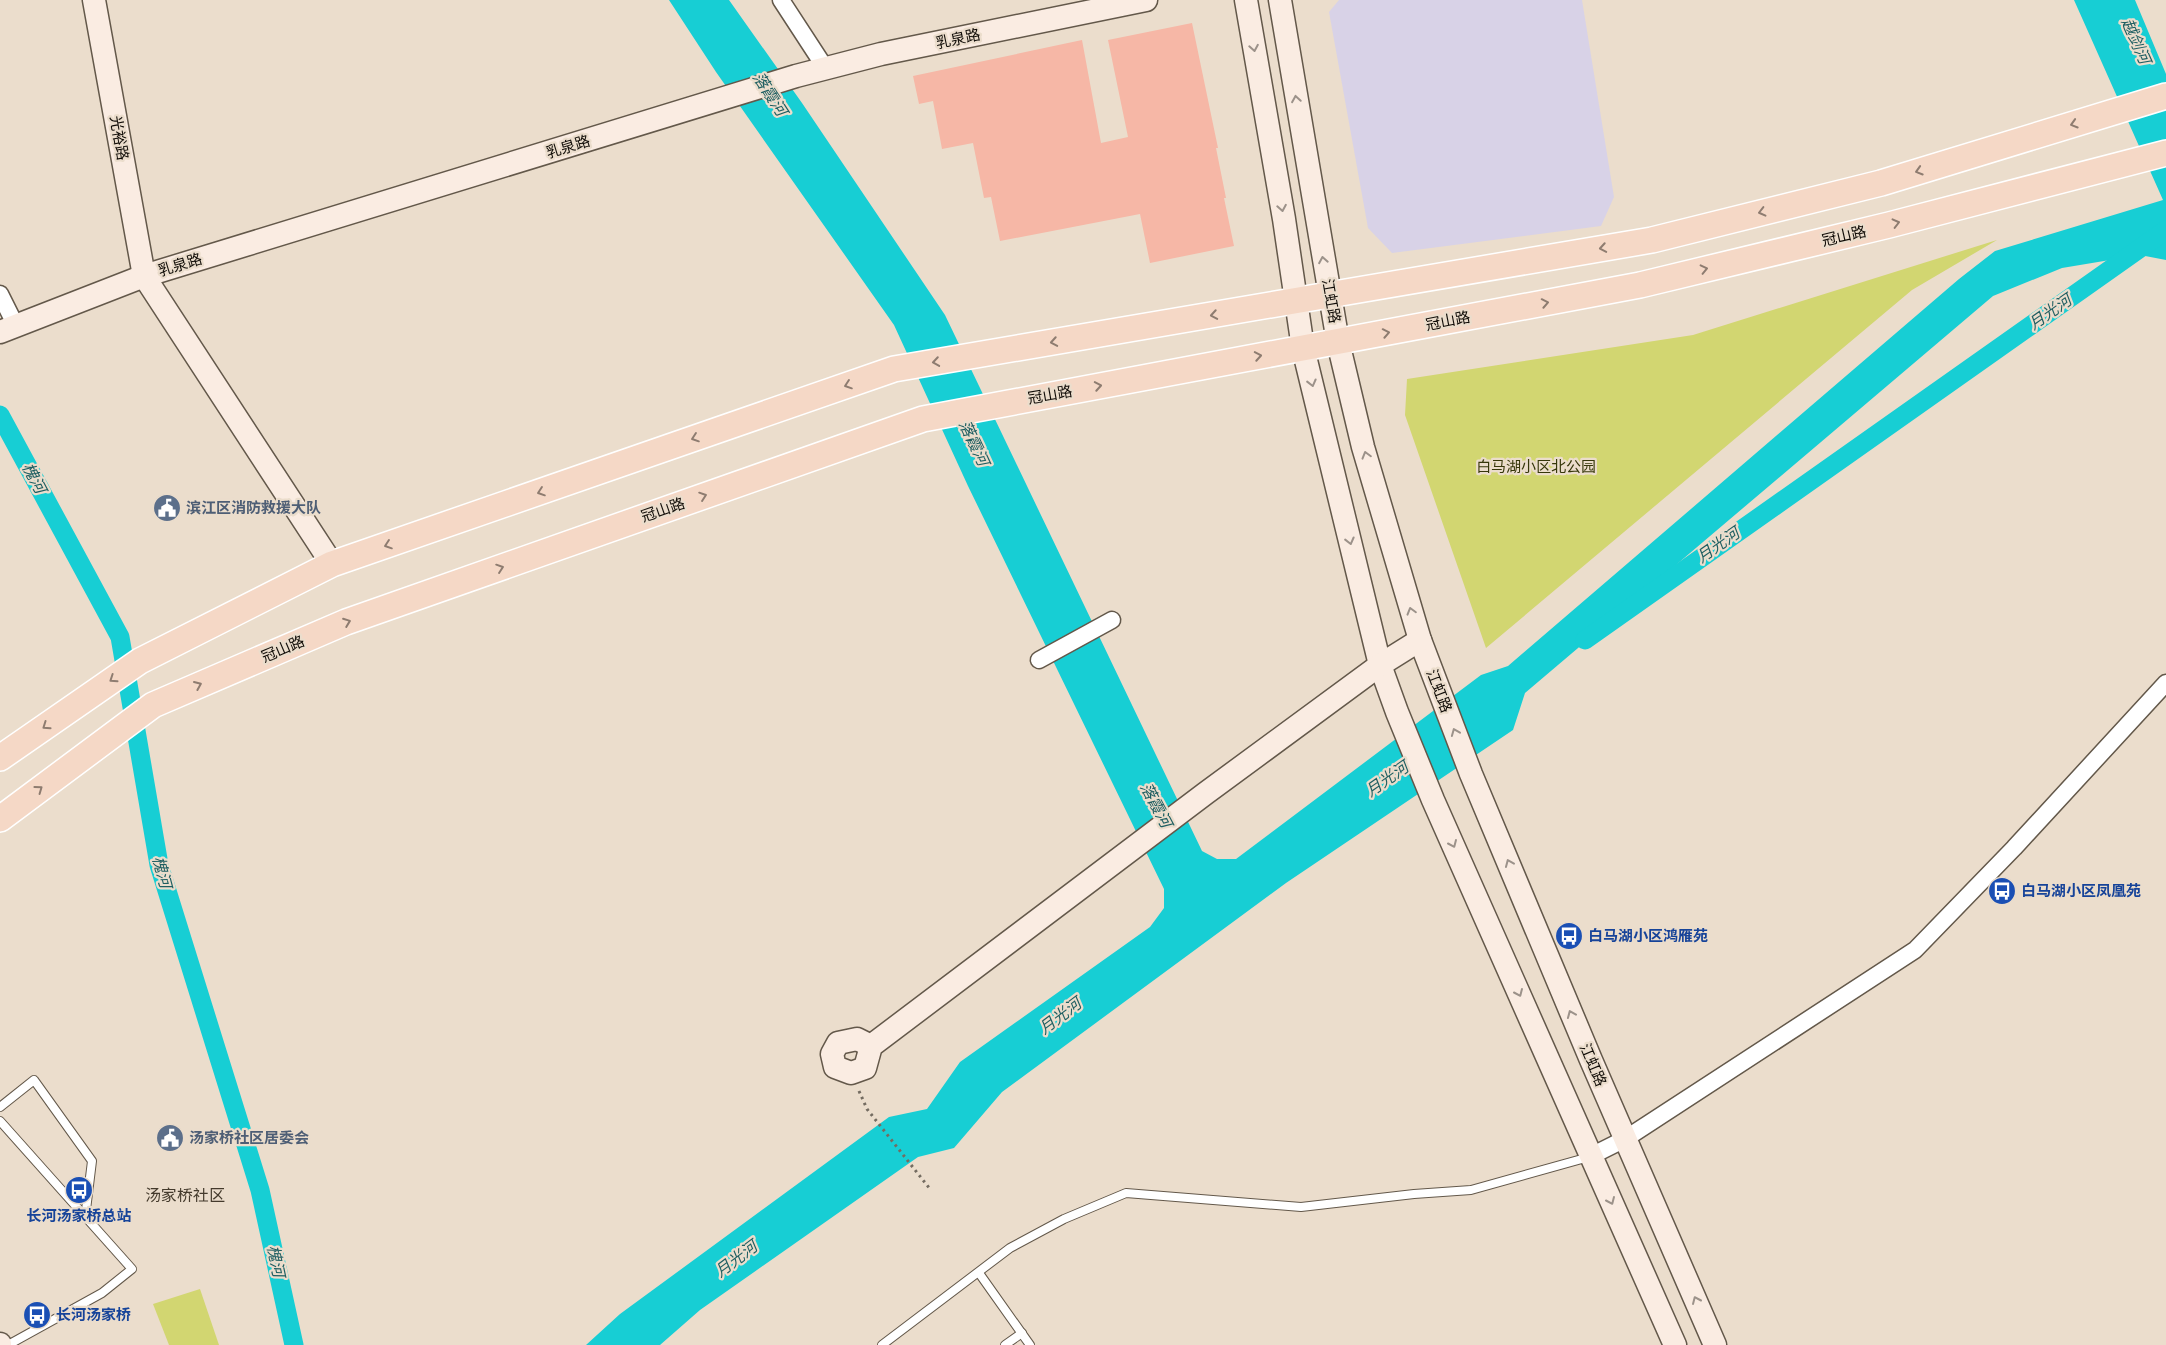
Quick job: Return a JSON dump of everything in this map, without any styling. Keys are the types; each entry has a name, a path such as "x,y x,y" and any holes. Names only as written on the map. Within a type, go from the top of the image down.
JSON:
{"main road":[{"name":"光裕路","path":"94,0 144,276"},
{"name":"乳泉路","path":"8,329 144,276 796,76 881,54 1146,0"},
{"path":"1246,0 1297,301 1303,348 1380,665 1433,800 1675,1345"},
{"name":"江虹路","path":"1280,0 1338,342 1363,447 1420,640 1471,774 1625,1139 1715,1345"},
{"path":"0,758 140,661 332,564 894,369 1652,240 1881,183 2166,96"},
{"name":"冠山路","path":"0,819 153,704 346,622 923,419 1640,285 1889,225 2166,153"},
{"path":"144,276 332,564"},
{"path":"871,1046 1206,793 1380,665 1420,640"}],"street":[{"path":"781,0 826,69"},
{"path":"0,294 8,329"},
{"path":"1039,660 1112,620"},
{"path":"1591,1156 1625,1139 1915,950 2014,848 2166,683"}],"lane":[{"path":"0,1108 34,1080 92,1161 85,1218"},
{"path":"0,1121 132,1269 102,1293 8,1345"},
{"path":"882,1345 1010,1248 1064,1219 1126,1193 1301,1207 1414,1194 1471,1190 1591,1156"},
{"path":"979,1273 1030,1345"},
{"path":"1005,1345 1022,1333"}],"path":[{"path":"867,1109 930,1189"}],"shaded area":[{"path":"1339,0 1582,0 1614,197 1601,226 1392,253 1368,228 1329,12"}],"green space":[{"name":"白马湖小区北公园","path":"1997,240 1912,290 1486,648 1405,415 1407,379 1693,335"},
{"path":"200,1289 219,1345 169,1345 153,1304"}],"water":[{"path":"669,0 729,0 802,103 945,315 1202,851 1217,859 1236,859 1481,675 1508,666 1959,279 1995,251 2163,200 2074,0 2135,0 2166,74 2166,260 2140,255 2062,268 1993,296 1525,693 1513,730 1286,883 1002,1092 954,1148 918,1157 700,1310 660,1345 586,1345 620,1314 889,1117 927,1109 960,1062 1150,927 1164,908 1164,889 968,486 894,325 716,72"}],"building":[{"path":"1192,23 1218,148 1216,148 1226,198 1224,198 1234,246 1150,263 1140,214 1000,241 991,197 984,198 973,143 942,149 933,101 919,104 913,76 1082,40 1101,143 1128,137 1108,40"}],"waterway":[{"name":"月光河","path":"1585,640 2166,230"},
{"name":"槐河","path":"0,415 120,637 159,865 260,1190 294,1345"}],"place":[{"name":"滨江区消防救援大队","path":"167,508"},
{"name":"白马湖小区凤凰苑","path":"2002,891"},
{"name":"白马湖小区鸿雁苑","path":"1569,936"},
{"name":"汤家桥社区居委会","path":"170,1138"},
{"name":"长河汤家桥总站","path":"79,1190"},
{"name":"长河汤家桥","path":"37,1315"}],"district":[{"name":"汤家桥社区","path":"185,1195"}],"water label":[{"name":"越剑河","path":"2136,41"},
{"name":"落霞河","path":"770,94"},
{"name":"落霞河","path":"974,443"},
{"name":"落霞河","path":"1156,805"}]}
